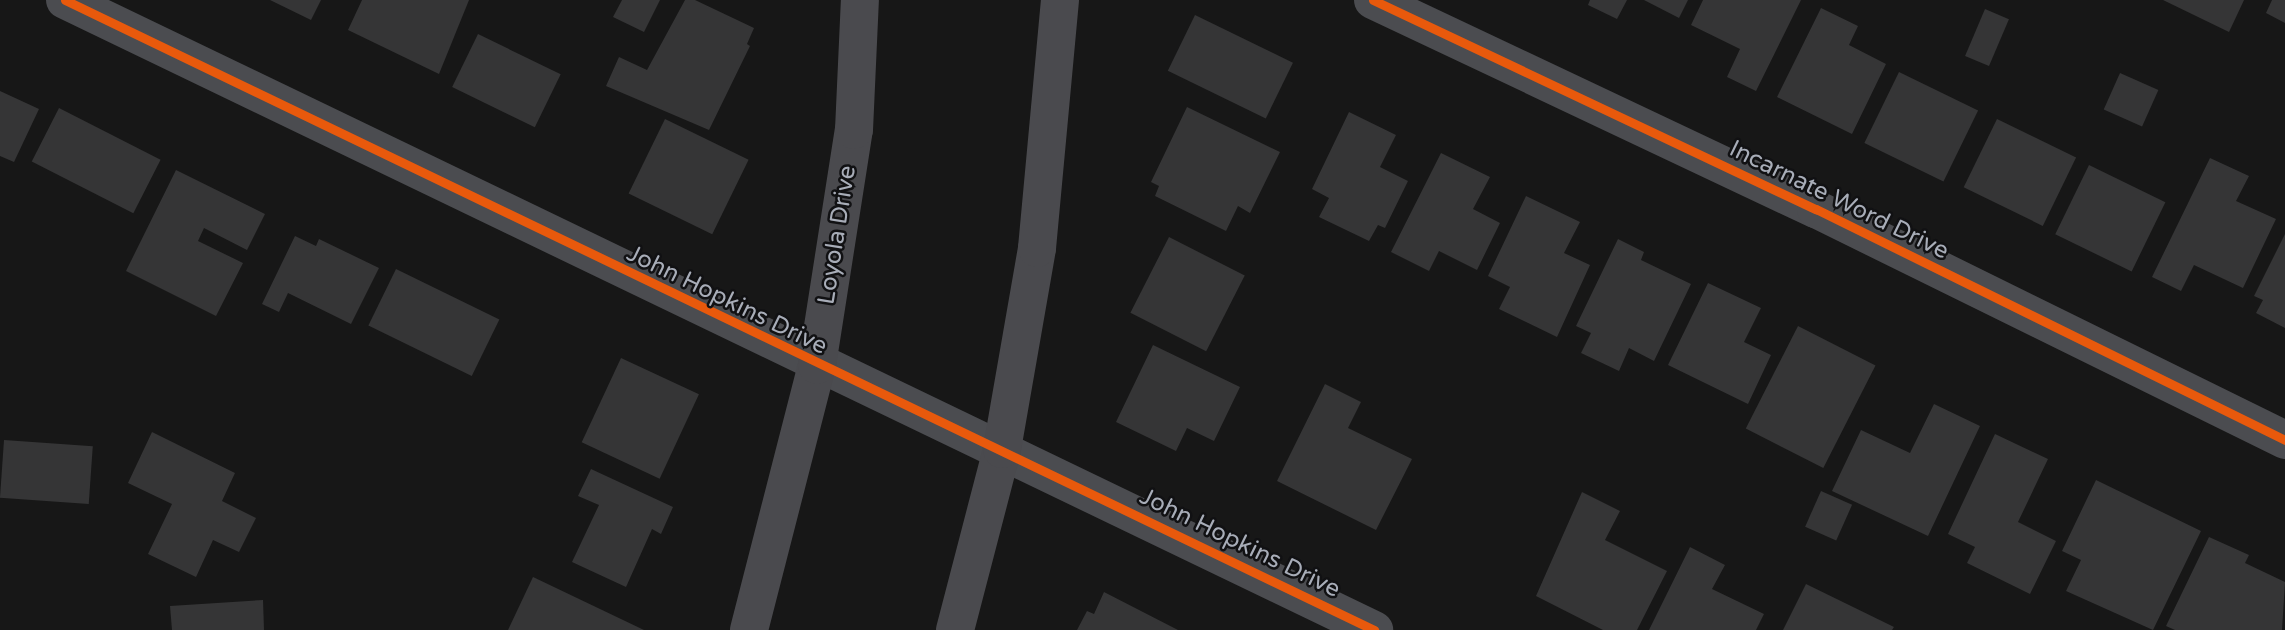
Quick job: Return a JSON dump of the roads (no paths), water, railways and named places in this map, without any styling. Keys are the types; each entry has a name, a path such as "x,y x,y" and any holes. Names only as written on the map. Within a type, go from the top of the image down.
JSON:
{"main road":[{"name":"Loyola Drive","path":"749,630 817,365 854,130 860,0"},
{"path":"955,630 1002,449 1037,248 1060,0"}],"street":[{"name":"John Hopkins Drive","path":"65,0 817,365 1002,449 1374,630"},
{"name":"Incarnate Word Drive","path":"1374,0 1816,209 2285,440"}]}
